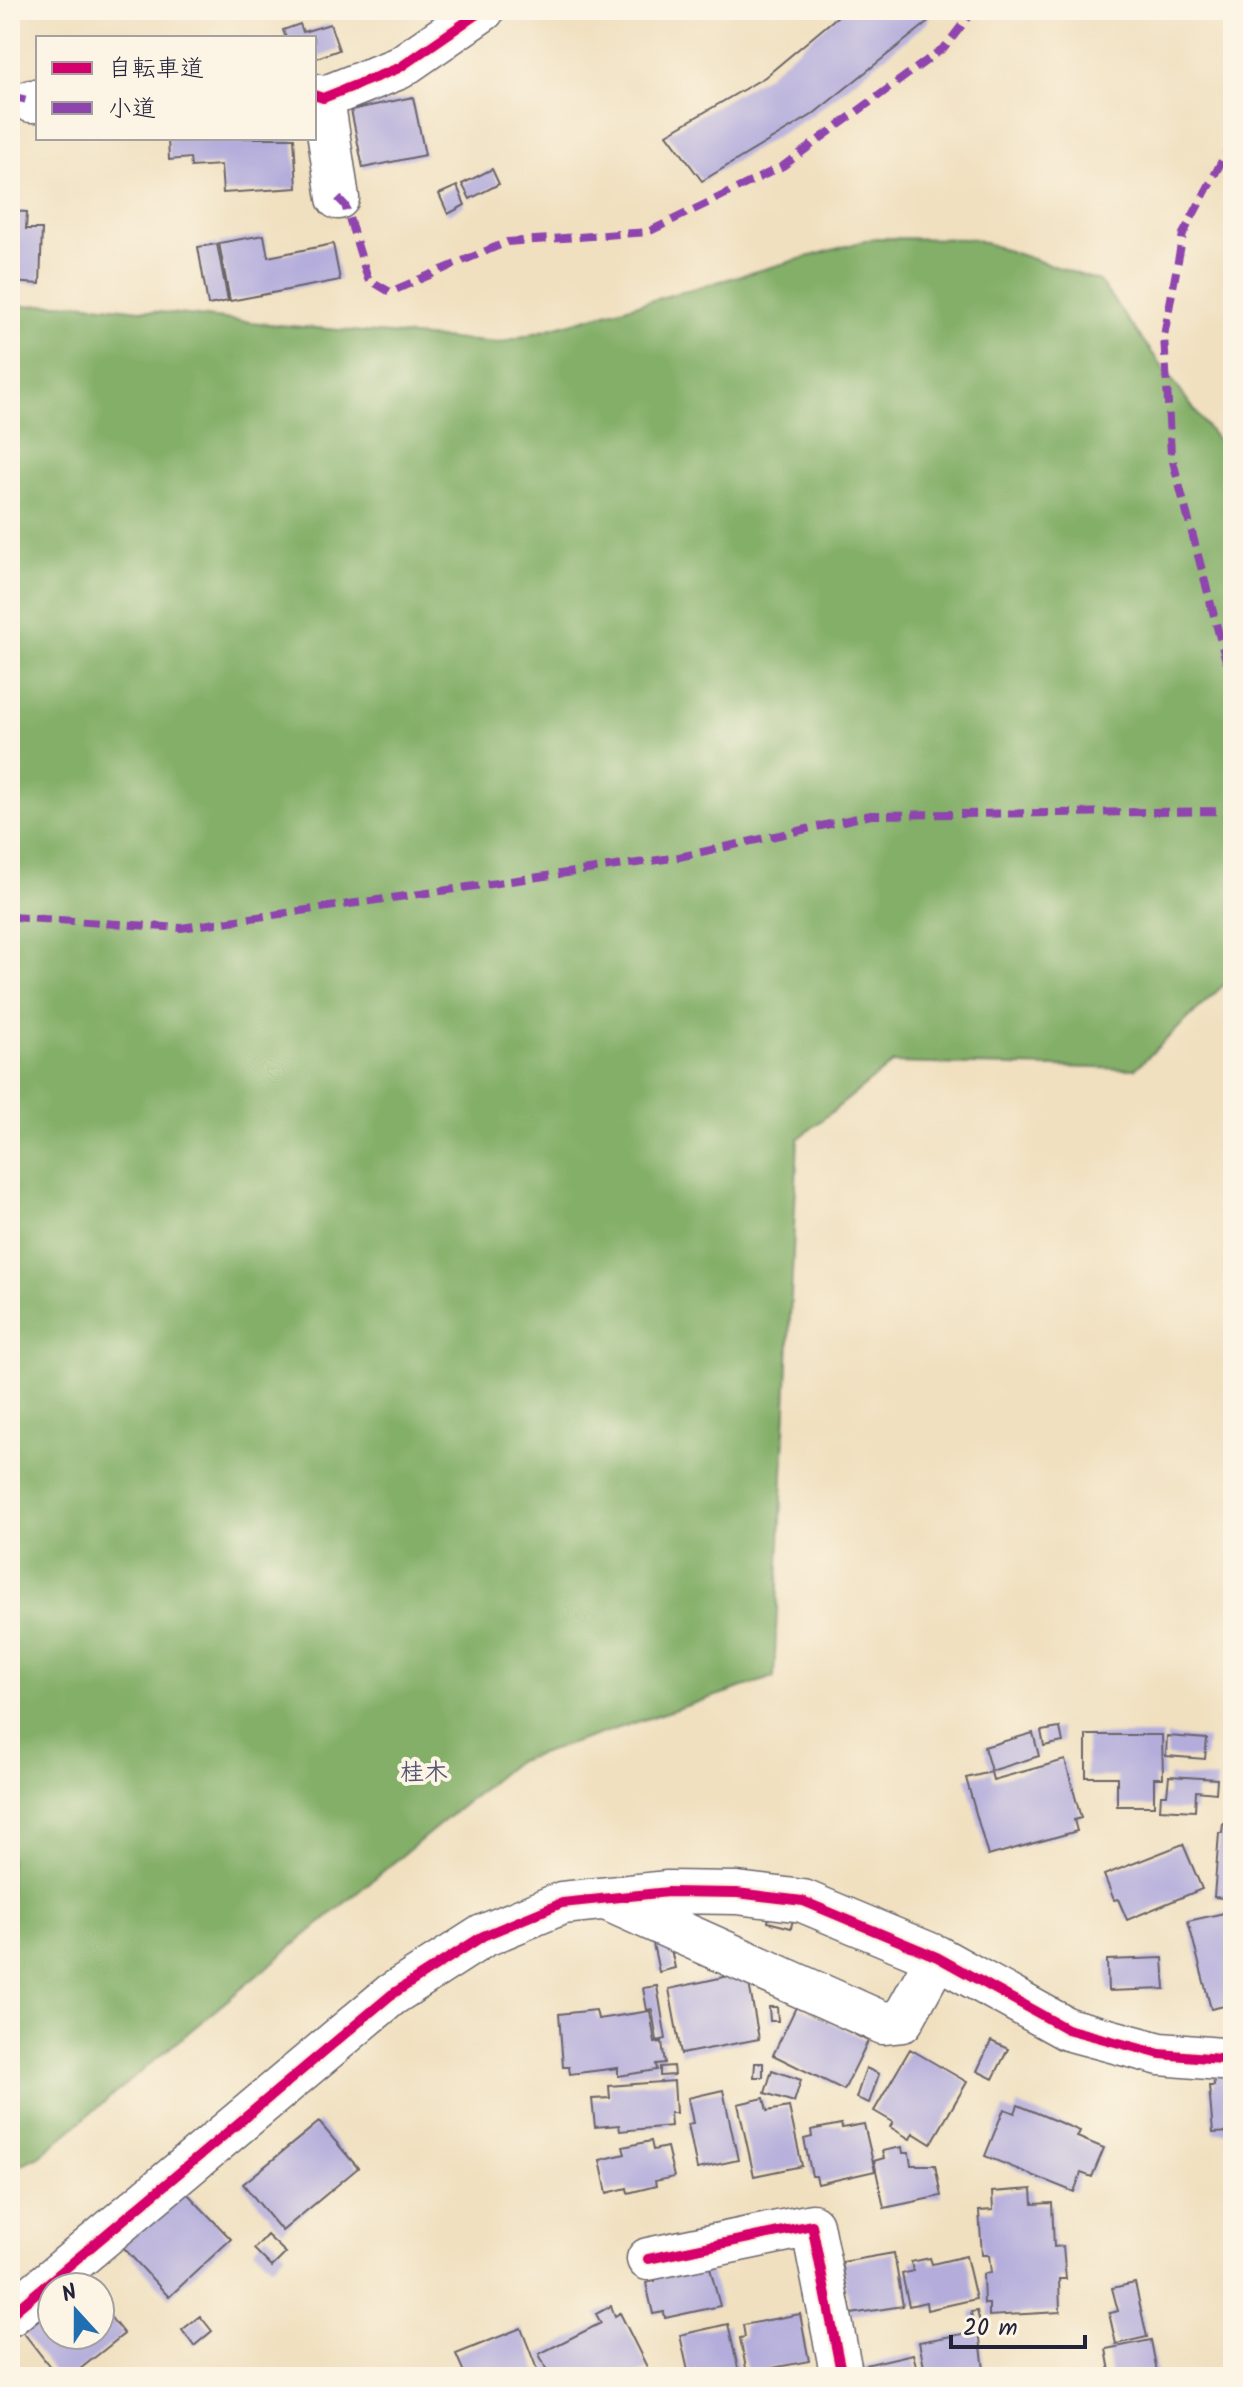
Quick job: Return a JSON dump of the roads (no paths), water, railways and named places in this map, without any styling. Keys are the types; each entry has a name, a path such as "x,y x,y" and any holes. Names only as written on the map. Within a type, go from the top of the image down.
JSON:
{"street":[{"path":"338,198 319,97 399,68 483,10"},
{"path":"10,2315 391,1995 483,1936 562,1903 668,1892 737,1893 803,1901 937,1957 1067,2029 1160,2054 1233,2060"},
{"path":"605,1899 883,2023 902,2021 937,1957"},
{"path":"648,2259 812,2225 842,2377"}],"district":[{"name":"桂木","path":"424,1772"}]}
